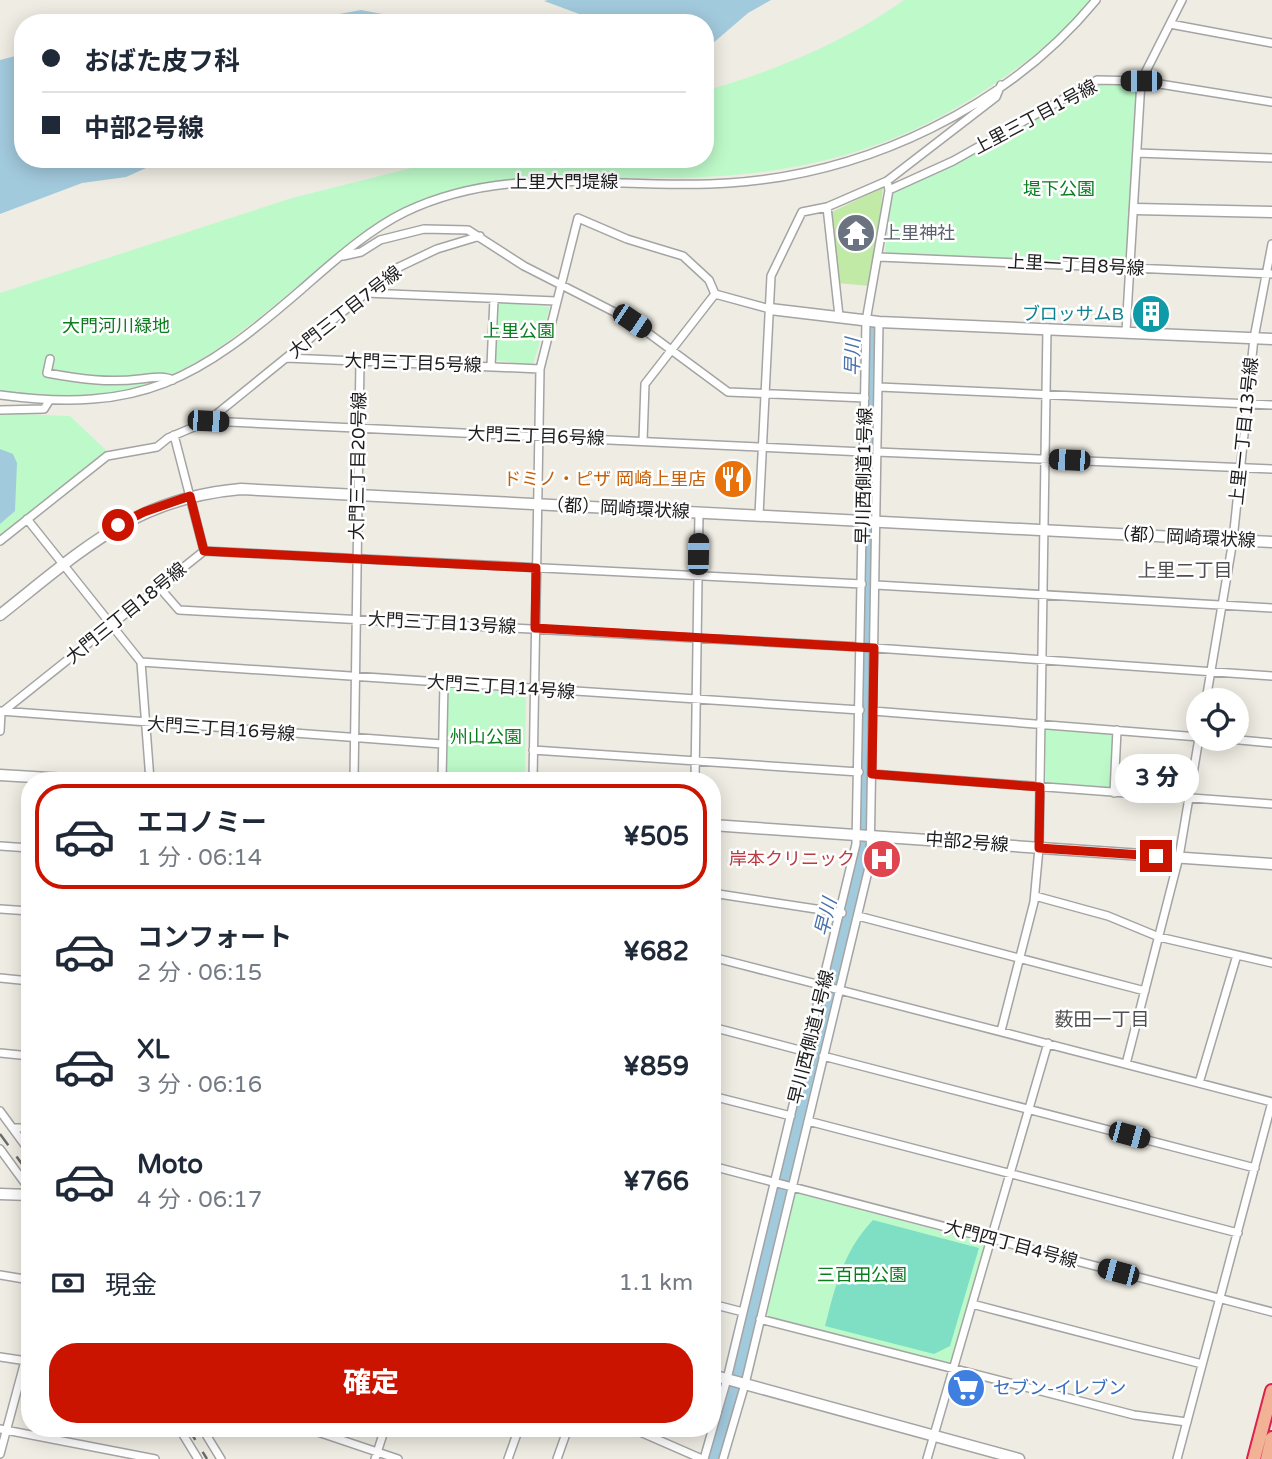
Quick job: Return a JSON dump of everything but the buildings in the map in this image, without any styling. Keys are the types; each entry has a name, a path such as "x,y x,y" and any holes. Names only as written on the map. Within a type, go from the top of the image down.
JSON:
{"highway":[{"path":"1255,1459 1272,1391"},
{"path":"1267,1459 1272,1438"}],"street":[{"name":"上里大門堤線","path":"0,395 50,401 105,400 173,380 217,356 342,256 403,213 443,197 492,184 534,180 729,183 825,167 919,135 969,107 1053,47 1097,0"},
{"path":"1126,331 1132,268 1141,81 1182,0"},
{"path":"1170,24 1272,43"},
{"name":"上里三丁目1号線","path":"771,309 771,276 806,210 827,207 953,161 1097,80 1141,81 1272,102"},
{"path":"888,185 996,97 1001,85"},
{"path":"1137,153 1272,158"},
{"name":"早川西側道1号線","path":"721,1399 842,913 857,835 866,321 879,257 888,185"},
{"path":"827,207 839,316"},
{"path":"1135,209 1272,212"},
{"path":"533,772 540,369 578,218 584,218 627,239 683,256 709,279 715,294"},
{"path":"342,256 361,252 380,240 424,229 468,230 524,266 632,321 673,348 728,392 865,398"},
{"name":"大門三丁目7号線","path":"0,541 107,456 157,447 174,435 208,421 397,268 437,249 480,236"},
{"name":"上里一丁目13号線","path":"1208,688 1233,540 1254,338 1269,274 1272,244"},
{"name":"上里一丁目8号線","path":"879,257 1269,274"},
{"path":"366,293 556,301"},
{"path":"715,294 771,309 866,321 1272,339"},
{"path":"643,441 645,384 715,294"},
{"path":"491,366 494,299"},
{"path":"760,515 771,309"},
{"path":"723,1459 745,1384 870,863 879,322"},
{"path":"1000,1031 1035,896 1039,848 1047,328"},
{"name":"大門三丁目5号線","path":"287,358 540,369"},
{"path":"50,359 47,373 75,378 126,381 161,377 173,380"},
{"name":"大門三丁目20号線","path":"354,772 360,360"},
{"path":"878,387 1272,405"},
{"path":"0,410 44,409 50,401"},
{"name":"大門三丁目6号線","path":"208,421 864,452"},
{"name":"大門三丁目18号線","path":"1,712 204,551 174,435"},
{"path":"877,452 1272,469"},
{"name":"（都）岡崎環状線","path":"0,615 118,525 144,512 190,496 241,489 1272,542"},
{"path":"695,772 699,512"},
{"path":"27,519 141,662 149,772"},
{"path":"204,551 862,584"},
{"path":"876,584 1272,608"},
{"name":"大門三丁目13号線","path":"159,587 179,610 861,647 1272,676"},
{"name":"大門三丁目14号線","path":"141,662 860,709"},
{"path":"442,772 443,683"},
{"path":"873,711 1186,737"},
{"path":"0,731 1,712"},
{"name":"大門三丁目16号線","path":"1,712 442,744"},
{"path":"1114,793 1117,730"},
{"path":"1249,741 1272,743"},
{"path":"533,750 859,772"},
{"path":"1126,1064 1179,857 1197,751"},
{"path":"872,774 1272,804"},
{"path":"0,775 21,776"},
{"path":"721,826 857,835"},
{"name":"中部2号線","path":"857,835 1272,864"},
{"path":"0,846 21,847"},
{"path":"721,894 842,913"},
{"path":"1035,896 1108,916 1159,937 1272,963"},
{"path":"0,909 21,910"},
{"path":"858,916 1145,991"},
{"path":"1199,1083 1237,955"},
{"path":"721,959 1272,1102 1177,1459"},
{"path":"0,978 21,980"},
{"path":"721,1029 807,1052"},
{"path":"927,1459 1048,1044"},
{"path":"0,1053 21,1055"},
{"path":"823,1056 1255,1168"},
{"path":"721,1098 791,1116"},
{"path":"0,1111 21,1139"},
{"path":"808,1121 1238,1233"},
{"path":"13,1128 21,1128"},
{"path":"0,1149 21,1180"},
{"path":"721,1168 775,1182"},
{"name":"大門四丁目4号線","path":"775,1182 1272,1312"},
{"path":"0,1194 21,1193"},
{"path":"0,1275 21,1278"},
{"path":"972,1304 1202,1364"},
{"path":"721,1306 743,1312"},
{"path":"760,1319 1134,1415 1187,1422"},
{"path":"0,1357 21,1360"},
{"path":"0,1454 3,1429 21,1378"},
{"path":"721,1378 1018,1459"},
{"path":"3,1429 21,1433"},
{"path":"44,1437 155,1459"},
{"path":"185,1437 198,1459"},
{"path":"208,1437 221,1459"},
{"path":"328,1437 376,1456 398,1459"},
{"path":"376,1456 381,1437"},
{"path":"508,1459 516,1437"},
{"path":"557,1459 565,1437"},
{"path":"652,1437 703,1459"},
{"name":"早川西側道1号線","path":"703,1459 710,1437"}],"green space":[{"name":"大門河川緑地","path":"904,0 1091,0 1041,49 985,90 908,132 868,148 829,160 746,174 501,181 439,195 395,213 370,228 239,333 206,356 173,374 138,387 99,394 53,396 0,391 0,293 292,198 411,168 714,168 714,88 809,54"},
{"name":"堤下公園","path":"1134,83 1137,86 1128,262 887,254 885,251 892,193 954,164 1098,84"},
{"path":"883,187 877,250 870,286 837,283 830,213"},
{"name":"上里公園","path":"498,302 550,307 533,365 493,360"},
{"path":"0,413 70,416 109,453 0,536"},
{"name":"州山公園","path":"451,687 526,694 525,772 446,772 447,689"},
{"path":"1046,728 1112,734 1115,737 1112,786 1046,784"},
{"name":"三百田公園","path":"794,1194 982,1242 984,1246 951,1361 948,1363 768,1316 765,1313"},
{"path":"873,1220 979,1248 950,1346 934,1354 825,1326 848,1256"}],"water":[{"path":"771,0 748,13 714,42 714,14 579,14 544,1"},
{"path":"361,10 382,14 339,14"},
{"path":"14,56 14,168 146,168 126,177 82,183 0,214 0,60"},
{"path":"0,449 13,454 17,463 15,511 0,524"}],"waterway":[{"name":"早川","path":"721,1428 864,846 873,328"},
{"name":"早川","path":"712,1459 718,1437"}],"railway":[{"path":"0,1134 21,1163"},
{"path":"194,1437 207,1459"}],"place":[{"name":"上里神社","path":"856,233"},
{"name":"ブロッサムB","path":"1151,314"},
{"name":"ドミノ・ピザ 岡崎上里店","path":"733,479"},
{"name":"岸本クリニック","path":"882,859"},
{"name":"セブン-イレブン","path":"966,1388"}],"district":[{"name":"上里二丁目","path":"1185,571"},
{"name":"薮田一丁目","path":"1102,1020"}],"route":[{"path":"118,525 166,503 190,496 204,551 536,568 535,628 874,648 872,774 1040,787 1039,848 1156,856"}]}
